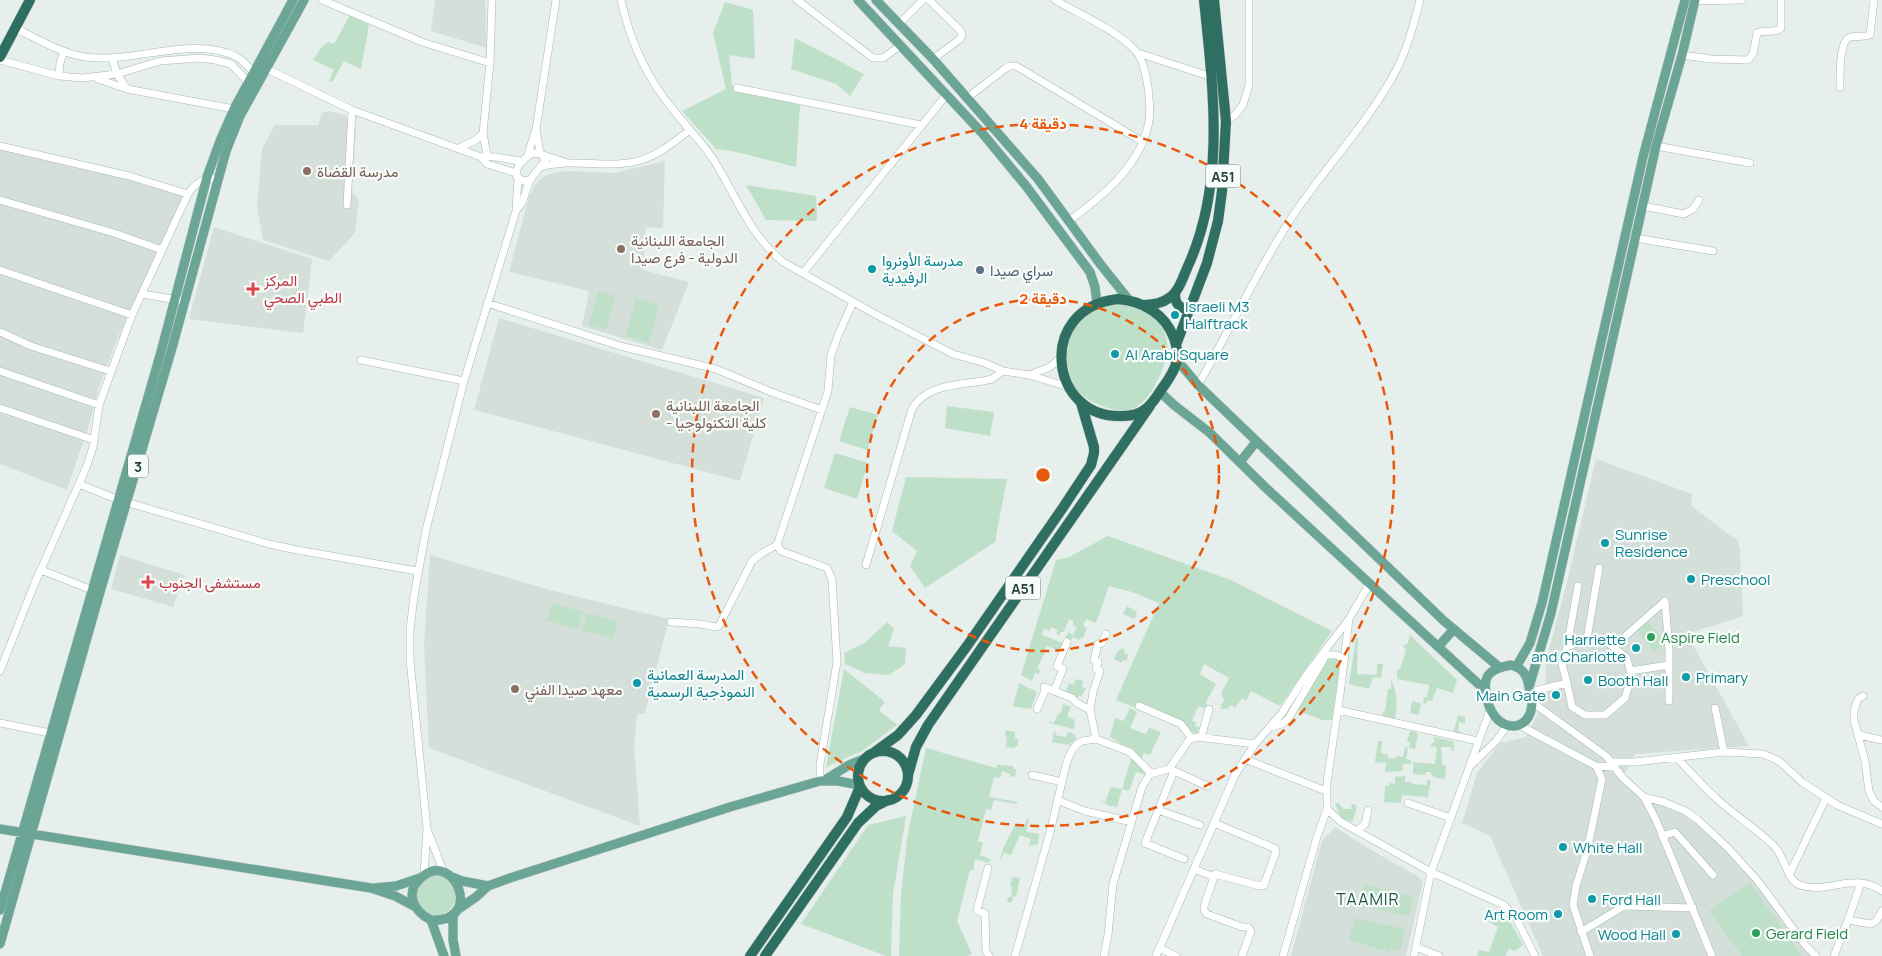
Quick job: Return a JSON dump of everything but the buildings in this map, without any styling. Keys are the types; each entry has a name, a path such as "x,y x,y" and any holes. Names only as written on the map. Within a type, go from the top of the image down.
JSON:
{"highway":[{"path":"0,58 30,0"},
{"name":"A51","path":"1174,294 1198,241 1210,195 1212,167 1212,77 1204,0"},
{"name":"A51","path":"1176,345 1207,263 1218,221 1224,165 1226,121 1214,0"},
{"path":"1144,305 1160,303 1174,294 1178,305 1186,309 1191,307"},
{"name":"A51","path":"765,956 858,823 868,812 896,797 902,791 916,747 928,725 1168,380 1177,360 1176,345 1167,324 1160,316 1144,305 1129,300 1108,300 1082,312 1071,325 1063,340 1060,357 1063,373 1069,387 1081,403 1094,447 1091,465 1023,566 916,715 898,735 864,759"},
{"name":"A51","path":"1081,403 1105,414 1122,417 1138,414 1150,406"},
{"path":"876,751 891,752 898,756 908,775"},
{"path":"750,956 847,817 860,786 858,773 864,759"},
{"path":"860,786 871,798 888,800"}],"main road":[{"name":"3","path":"0,944 8,901 44,772 100,592 207,177 234,109 293,0"},
{"name":"3","path":"44,772 50,733 92,590 123,501 184,301 232,134 265,68 304,0"},
{"path":"858,0 947,94 1010,168 1090,272 1095,287 1097,304"},
{"path":"876,0 968,98 1021,159 1070,220 1100,264 1129,300"},
{"path":"1516,667 1530,643 1542,602 1610,298 1684,0"},
{"path":"1529,690 1542,649 1593,435 1656,146 1682,55 1695,0"},
{"path":"1010,168 1021,159"},
{"path":"1643,160 1653,162"},
{"path":"1610,298 1621,301"},
{"path":"1177,360 1198,385 1256,442 1454,629 1499,667"},
{"path":"1160,392 1210,433 1485,690"},
{"path":"1240,462 1256,442"},
{"path":"1438,647 1454,629"},
{"path":"1530,643 1542,649"},
{"path":"1511,665 1516,667 1525,672 1532,702 1527,718 1519,724 1507,726 1498,721 1490,710 1485,690 1486,683 1490,672 1499,667 1511,665"},
{"path":"0,829 371,888 395,896 414,906 421,915 432,920 447,918 488,886 712,813 822,780 864,759"},
{"path":"822,780 860,786"},
{"path":"371,888 396,886 430,873 447,874 462,881 488,886"},
{"path":"447,874 457,882 461,891 461,901 455,912 453,940 456,956"},
{"path":"414,906 412,896 415,886 422,876"},
{"name":"3","path":"0,910 8,901"},
{"path":"432,920 444,956"}],"street":[{"path":"322,0 422,42 490,63"},
{"path":"492,0 490,63 483,133 484,156 487,164 517,176 523,181 530,180"},
{"path":"525,159 536,129 556,0"},
{"path":"621,0 630,32 644,65 659,90 715,162 745,217 763,242 784,262 853,302 943,350 1002,371 1028,375 1069,387"},
{"path":"797,0 873,58 883,58 900,44"},
{"path":"899,24 923,0"},
{"path":"929,0 961,31 962,35 960,39 933,60"},
{"path":"1055,0 1121,38 1138,53 1212,77"},
{"path":"1226,121 1235,115 1243,105 1249,85 1249,0"},
{"path":"1198,385 1222,345 1263,263 1314,186 1365,120 1392,78 1406,46 1420,0"},
{"path":"1695,0 1742,0"},
{"path":"1682,55 1711,59 1748,60 1753,54 1757,33 1760,31 1778,31 1781,28 1781,0"},
{"path":"1840,87 1843,46 1847,39 1851,37 1870,35 1874,0"},
{"path":"14,28 64,51 86,57 112,58 176,50 206,50 230,54 238,58 254,73"},
{"path":"59,76 60,63 64,51"},
{"path":"1070,220 1098,199 1110,187 1131,161 1143,142 1150,120 1150,109 1147,82 1138,53"},
{"path":"0,58 59,76 95,78 117,74 160,61 200,58 231,64 249,83"},
{"path":"112,58 117,74 127,89"},
{"path":"968,98 1008,67 1016,66 1143,142"},
{"path":"265,68 352,110 459,148 484,156 510,160 525,159"},
{"path":"95,78 127,89 234,109"},
{"path":"738,88 921,125"},
{"path":"803,273 947,94"},
{"path":"346,205 352,110"},
{"path":"516,211 522,203 530,180 545,161 536,129"},
{"path":"541,168 565,162 625,163 642,160 669,145 690,130"},
{"path":"459,148 476,140 483,133"},
{"path":"0,146 129,176 188,194"},
{"path":"1656,146 1750,163"},
{"path":"422,876 427,829 410,660 410,630 417,572 464,381 516,211 517,169 533,153 565,162"},
{"path":"0,671 90,456 99,405 132,315 188,194 196,184 207,177 218,178"},
{"path":"0,200 162,250"},
{"path":"1642,206 1684,214 1691,211 1699,200"},
{"path":"1635,238 1713,251"},
{"path":"0,270 132,315"},
{"path":"142,294 184,301"},
{"path":"671,622 700,624 716,628 719,626 752,561 777,545 828,391 831,355 853,302"},
{"path":"487,303 620,346 716,369 771,392 822,410"},
{"path":"0,332 31,346 110,371"},
{"path":"1028,375 1050,367 1060,357"},
{"path":"361,360 464,381"},
{"path":"0,371 99,405"},
{"path":"866,565 912,409 916,403 932,391 992,379 1002,371"},
{"path":"0,408 94,440"},
{"path":"79,484 123,501 279,546 417,572"},
{"path":"777,545 781,551 827,568 832,579 837,662 820,764 822,780"},
{"path":"1588,639 1599,568"},
{"path":"41,570 92,590"},
{"path":"1156,956 1235,775 1255,744 1271,727 1307,674 1349,619 1370,583"},
{"path":"1567,647 1588,639 1608,643 1626,657 1632,675 1625,698 1605,714 1584,715 1572,707 1562,664 1578,586"},
{"path":"1613,647 1665,601 1669,701"},
{"path":"1283,956 1317,837 1327,809 1326,791 1349,619"},
{"path":"1096,739 1090,710 1093,692 1100,671 1096,669 1098,662 1094,660 1098,644 1102,643 1106,634"},
{"path":"1271,727 1282,724 1288,719 1336,637"},
{"path":"1054,691 1063,669 1057,666 1067,642"},
{"path":"1326,654 1336,655 1344,660"},
{"path":"1630,671 1668,665"},
{"path":"1529,690 1567,682"},
{"path":"1037,709 1045,687 1072,698 1076,703 1090,710"},
{"path":"1863,696 1858,699 1854,711 1870,797 1882,807"},
{"path":"1532,702 1613,764 1623,778 1644,797 1656,820 1712,956"},
{"path":"1139,706 1181,724 1192,739"},
{"path":"1716,708 1724,752"},
{"path":"1201,738 1209,709"},
{"path":"1338,710 1478,741"},
{"path":"1414,956 1430,872 1490,710"},
{"path":"0,723 50,733"},
{"path":"1519,724 1596,766 1724,752 1748,752 1771,756 1802,782 1826,798 1849,811 1882,824"},
{"path":"1470,766 1496,741 1507,726"},
{"path":"1859,736 1882,740"},
{"path":"1184,859 1145,843 1171,770 1182,748 1192,739 1201,738 1255,744"},
{"path":"1015,956 1069,756 1074,749 1080,742 1096,739 1130,752 1151,773"},
{"path":"1677,758 1717,799 1773,845 1783,857 1789,875 1795,883 1802,886 1820,887 1861,883 1875,886 1882,891"},
{"path":"1245,759 1326,791"},
{"path":"1590,956 1572,905 1587,851 1602,779 1596,766"},
{"path":"1151,773 1171,770 1207,786"},
{"path":"1104,956 1113,884 1142,788 1151,773"},
{"path":"1032,774 1062,782"},
{"path":"1644,797 1678,808 1697,818 1757,880 1806,946 1816,956"},
{"path":"1789,875 1826,798"},
{"path":"1057,800 1085,811 1132,822"},
{"path":"1408,803 1451,818"},
{"path":"1327,809 1341,822 1430,872 1504,905 1516,918 1535,956"},
{"path":"1158,810 1200,826"},
{"path":"1357,830 1365,824 1368,810"},
{"path":"1214,823 1274,848 1276,851 1264,885 1260,886 1215,874 1204,906 1204,910 1208,914 1242,927 1248,927 1252,931 1242,956"},
{"path":"427,829 447,874"},
{"path":"1662,836 1675,832 1713,876"},
{"path":"988,868 977,910 985,914 986,951 989,956"},
{"path":"1194,869 1214,877"},
{"path":"1834,956 1861,883"},
{"path":"1581,932 1624,906 1693,908"},
{"path":"1848,920 1873,924 1882,912"},
{"path":"1416,947 1439,956"},
{"path":"1159,948 1176,956"}],"shaded area":[{"path":"435,0 485,0 487,48 431,31"},
{"name":"مدرسة القضاة","path":"328,111 345,115 356,129 352,192 359,200 355,233 329,261 263,240 257,206 262,149 275,125 318,125 322,113"},
{"path":"0,149 135,181 184,195 118,337 99,387 89,425 67,490 0,464"},
{"path":"665,161 663,228 646,227 643,270 689,282 662,350 582,326 589,291 509,272 529,197 535,185 543,177 555,172 569,171 614,173"},
{"name":"المركز الطبي الصحي","path":"214,227 312,259 303,333 189,319"},
{"name":"الجامعة اللبنانية - كلية التكنولوجيا","path":"499,318 764,398 740,481 474,410"},
{"path":"1596,459 1692,494 1691,506 1738,541 1740,550 1743,616 1687,634 1749,746 1635,754 1621,781 1652,802 1685,815 1728,851 1752,877 1813,956 1543,956 1490,836 1462,823 1477,773 1500,743 1526,737 1545,699 1546,661"},
{"name":"مستشفى الجنوب","path":"120,555 185,575 173,607 111,589"},
{"name":"معهد صيدا الفني","path":"430,555 550,590 669,619 645,713 637,715 634,744 640,826 429,748 424,644"},
{"path":"1335,827 1419,877 1423,882 1406,956 1291,956 1322,841"}],"green space":[{"path":"725,2 753,10 755,59 729,55 732,86 800,105 796,167 732,151 716,149 682,111 726,89 713,33"},
{"path":"350,15 369,25 361,69 344,61 332,82 329,81 334,70 313,60 321,48 328,42 334,44"},
{"path":"795,38 864,74 850,96 836,84 791,69"},
{"path":"746,185 816,196 817,221 766,220"},
{"path":"598,291 615,296 606,330 589,325"},
{"path":"636,298 659,305 649,343 626,336"},
{"path":"1119,304 1146,313 1156,320 1163,328 1167,349 1165,362 1159,377 1148,396 1139,405 1132,409 1124,410 1106,408 1082,395 1072,381 1067,361 1069,340 1079,322 1095,311"},
{"path":"947,406 994,412 990,436 945,428"},
{"path":"850,407 878,415 867,450 839,441"},
{"path":"835,453 868,463 857,499 824,488"},
{"path":"906,477 1007,479 995,542 925,588 910,566 917,551 892,531"},
{"path":"1108,536 1231,580 1332,631 1280,706 1251,691 1246,701 1242,698 1235,708 1232,705 1227,709 1220,709 1222,707 1220,704 1225,702 1221,694 1229,678 1204,664 1200,674 1216,684 1206,702 1207,705 1204,708 1198,707 1192,721 1196,722 1195,726 1199,727 1197,734 1116,700 1159,603 1132,592 1109,586 1096,623 1086,619 1083,626 1087,628 1083,638 1081,637 1080,640 1072,637 1071,641 1065,638 1068,632 1073,635 1077,627 1069,619 1064,632 1061,632 1059,635 1056,634 1058,630 1051,627 1049,631 1044,629 1042,635 1063,643 1061,651 1046,646 1044,656 1037,669 1040,670 1039,674 1035,673 1032,681 1021,675 1056,560 1069,557"},
{"path":"552,603 583,612 578,629 547,621"},
{"path":"1127,606 1137,612 1135,619 1123,614"},
{"path":"587,613 618,621 613,639 582,630"},
{"path":"887,622 894,629 888,646 906,648 905,664 889,675 865,673 845,664 844,653 866,642"},
{"name":"Aspire Field","path":"1648,622 1665,643 1654,652 1637,630"},
{"path":"1410,635 1457,680 1453,693 1437,688 1432,701 1428,700 1426,704 1423,703 1424,697 1427,698 1429,685 1397,679 1397,671 1401,667 1406,650 1403,646 1408,643"},
{"path":"1356,638 1358,638 1357,674 1377,675 1377,664 1383,664 1381,678 1373,677 1369,689 1349,684"},
{"path":"1121,648 1128,655 1127,661 1123,660 1122,663 1114,659"},
{"path":"1328,657 1339,660 1340,665 1332,720 1322,720 1297,710"},
{"path":"844,669 885,702 879,710 897,725 862,751 826,767"},
{"path":"1076,679 1083,681 1082,687 1086,688 1081,697 1078,696 1077,701 1065,693 1069,683 1074,685"},
{"path":"1391,680 1396,695 1395,720 1382,719 1388,689 1391,689"},
{"path":"1019,683 1037,692 1031,709 1013,706"},
{"path":"1412,701 1421,703 1419,715 1410,713"},
{"path":"1063,704 1071,707 1067,716 1075,720 1074,729 1049,723 1050,721 1053,723 1059,713 1061,713"},
{"path":"1130,708 1137,712 1130,728 1146,734 1149,728 1161,732 1150,755 1144,753 1141,760 1126,747 1110,737 1115,718 1124,721"},
{"path":"1459,713 1459,716 1465,717 1465,724 1459,722 1458,731 1461,734 1453,733"},
{"path":"1006,730 1015,732 1018,746 1015,746 1015,748 1006,747"},
{"path":"1054,731 1056,731 1055,735 1066,737 1068,732 1075,734 1076,740 1070,745 1052,742"},
{"path":"1410,731 1416,732 1418,735 1415,749 1409,748 1410,742 1407,741"},
{"path":"1433,737 1453,741 1454,751 1452,751 1451,747 1441,747 1442,765 1446,766 1445,779 1436,778 1431,775 1431,772 1426,772 1426,775 1413,774 1413,762 1435,764 1437,747 1431,746 1431,743 1435,742"},
{"path":"1378,741 1382,741 1381,753 1388,755 1388,758 1403,757 1405,747 1408,748 1406,759 1411,760 1411,764 1403,764 1402,771 1385,772 1386,763 1375,762"},
{"path":"926,748 996,768 997,765 1013,766 1013,769 1016,769 1015,777 1002,771 1000,778 994,777 989,797 1018,802 1016,804 994,800 991,810 986,809 978,841 983,843 980,855 991,859 988,863 975,859 973,870 970,870 957,921 972,954 968,956 899,956 901,895 907,838"},
{"path":"1132,755 1146,775 1136,772 1129,791 1122,789"},
{"path":"1405,776 1405,782 1411,782 1412,784 1427,785 1427,780 1431,780 1428,797 1402,795 1401,803 1384,802 1385,786 1389,786 1389,783 1395,784 1395,777"},
{"path":"1111,787 1122,789 1117,807 1106,805 1094,798 1105,802"},
{"path":"1335,803 1339,803 1343,809 1351,809 1352,804 1356,805 1352,822 1341,818"},
{"path":"906,816 893,894 891,956 886,956 801,924 868,825"},
{"path":"1027,819 1029,819 1026,832 1039,834 1038,844 1029,846 1031,839 1020,835 1011,855 1003,853 1002,859 1000,859 1003,848 1015,825 1024,827"},
{"path":"436,875 450,881 456,895 450,909 436,915 422,909 416,895 422,881"},
{"path":"1012,877 1020,878 1016,897 1013,896 1012,902 1007,902 1008,897 1011,897 1012,887 1010,886"},
{"name":"Gerard Field","path":"1750,883 1802,956 1742,956 1709,911"},
{"path":"1365,885 1413,896 1409,916 1359,905"},
{"path":"1494,909 1509,920 1523,945 1515,951 1509,949 1505,956 1477,956 1479,950 1489,952 1498,927 1489,922"},
{"path":"1355,918 1405,929 1400,951 1391,948 1389,952 1349,940"}],"place":[{"name":"مدرسة القضاة","path":"307,171"},
{"name":"الجامعة اللبنانية الدولية - فرع صيدا","path":"621,249"},
{"name":"مدرسة الأونروا الرفيدية","path":"872,269"},
{"name":"سراي صيدا","path":"980,270"},
{"name":"المركز الطبي الصحي","path":"253,289"},
{"name":"Israeli M3 Halftrack","path":"1175,315"},
{"name":"Al Arabi Square","path":"1115,354"},
{"name":"الجامعة اللبنانية - كلية التكنولوجيا","path":"656,414"},
{"name":"Sunrise Residence","path":"1605,543"},
{"name":"Preschool","path":"1691,579"},
{"name":"مستشفى الجنوب","path":"148,582"},
{"name":"Aspire Field","path":"1651,637"},
{"name":"Harriette and Charlotte","path":"1636,648"},
{"name":"Primary","path":"1686,677"},
{"name":"Booth Hall","path":"1588,680"},
{"name":"المدرسة العمانية النموذجية الرسمية","path":"637,683"},
{"name":"معهد صيدا الفني","path":"515,689"},
{"name":"Main Gate","path":"1556,695"},
{"name":"White Hall","path":"1563,847"},
{"name":"Ford Hall","path":"1592,899"},
{"name":"Art Room","path":"1558,914"},
{"name":"Gerard Field","path":"1756,933"},
{"name":"Wood Hall","path":"1676,934"}],"district":[{"name":"TAAMIR","path":"1368,899"}]}
